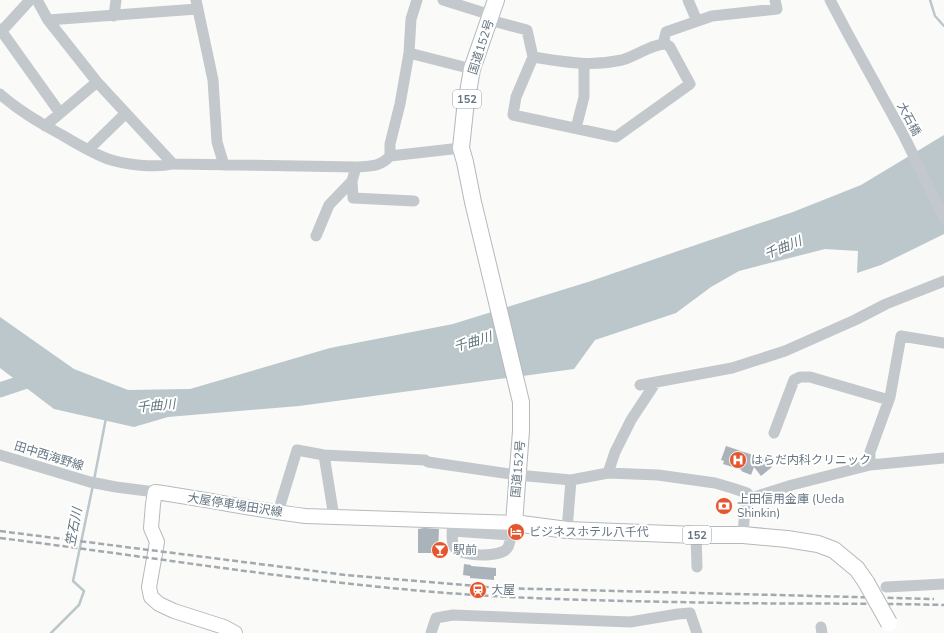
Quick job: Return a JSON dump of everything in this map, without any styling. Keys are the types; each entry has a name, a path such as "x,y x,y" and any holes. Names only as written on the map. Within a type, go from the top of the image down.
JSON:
{"highway":[{"name":"国道152号","path":"492,12 472,69 465,110 461,148 521,402 521,431 512,529"},
{"name":"152","path":"512,529 696,535 743,535 787,539 824,546 834,550 857,569 892,628"}],"main road":[{"name":"大屋停車場田沢線","path":"155,492 278,512 453,526 512,529"},
{"path":"155,492 151,528 157,542 149,587 151,597 159,604 174,611 224,627 235,633"}],"street":[{"path":"30,0 1,31 60,112"},
{"path":"37,0 48,20 97,82 173,164"},
{"path":"114,16 116,0"},
{"path":"390,156 390,144 400,104 409,53 411,19 417,0"},
{"path":"443,0 492,12 527,30 533,57 516,97 513,115 616,136 690,84 670,47 663,44 624,59 603,63 584,64 533,57"},
{"path":"688,0 697,21"},
{"path":"663,44 666,32 712,16 777,9 775,0"},
{"name":"大石橋","path":"830,0 903,134 944,218"},
{"path":"48,20 114,16 197,5 213,80 217,142 224,164"},
{"path":"409,53 472,69"},
{"path":"576,128 584,97 584,64"},
{"path":"45,126 97,82"},
{"path":"0,94 12,105 45,126 88,150 110,160 132,164 162,166 173,164 224,164 356,167 376,166 390,156 461,148"},
{"path":"88,150 126,113"},
{"path":"356,167 352,181 354,198 414,201"},
{"path":"316,236 329,205 352,181"},
{"path":"640,385 732,368 785,351 855,320 886,304 944,281"},
{"path":"870,465 870,452 889,400 901,336 944,343"},
{"path":"774,433 794,380 800,377 810,377 889,400"},
{"path":"608,473 615,452 624,433 656,382"},
{"path":"278,512 297,450 324,455 425,460 428,462 517,475 571,480 608,473 658,476 715,483 746,493 751,498"},
{"name":"田中西海野線","path":"0,454 94,483 116,488 155,492"},
{"path":"324,455 334,517"},
{"path":"743,535 745,508 751,498 792,485 870,465 944,458"},
{"path":"567,530 571,480"},
{"path":"453,526 455,547 458,551 465,553 494,555 503,552 508,548 512,529"},
{"path":"696,535 697,567"},
{"path":"886,587 944,584"},
{"path":"431,633 436,618 453,615 630,622 690,613 697,633"}],"water":[{"name":"千曲川","path":"944,135 944,234 881,265 857,273 858,251 825,249 739,271 711,287 676,313 595,340 574,369 299,406 168,417 134,427 54,409 0,368 0,317 74,369 128,390 190,389 330,348 453,324 591,281 793,212 861,185"}],"building":[{"name":"はらだ内科クリニック","path":"726,446 765,459 772,467 761,476 754,467 751,475 741,471 742,470 723,464 724,461 721,460"},
{"path":"418,529 439,529 438,553 418,553"},
{"path":"464,564 496,568 496,576 494,576 494,580 470,578 470,576 463,575"}],"waterway":[{"path":"930,0 935,16 944,26"},
{"path":"0,390 39,377"},
{"name":"笠石川","path":"94,480 106,418"},
{"name":"笠石川","path":"51,633 79,605 84,591 73,581 93,485"}],"railway":[{"path":"0,531 346,575 499,588 934,599"},
{"path":"0,538 326,581 471,595 652,602 944,605"}],"place":[{"name":"はらだ内科クリニック","path":"738,460"},
{"name":"上田信用金庫 (Ueda Shinkin)","path":"724,506"},
{"name":"ビジネスホテル八千代","path":"516,532"},
{"name":"駅前","path":"440,550"},
{"name":"大屋","path":"478,590"}]}
